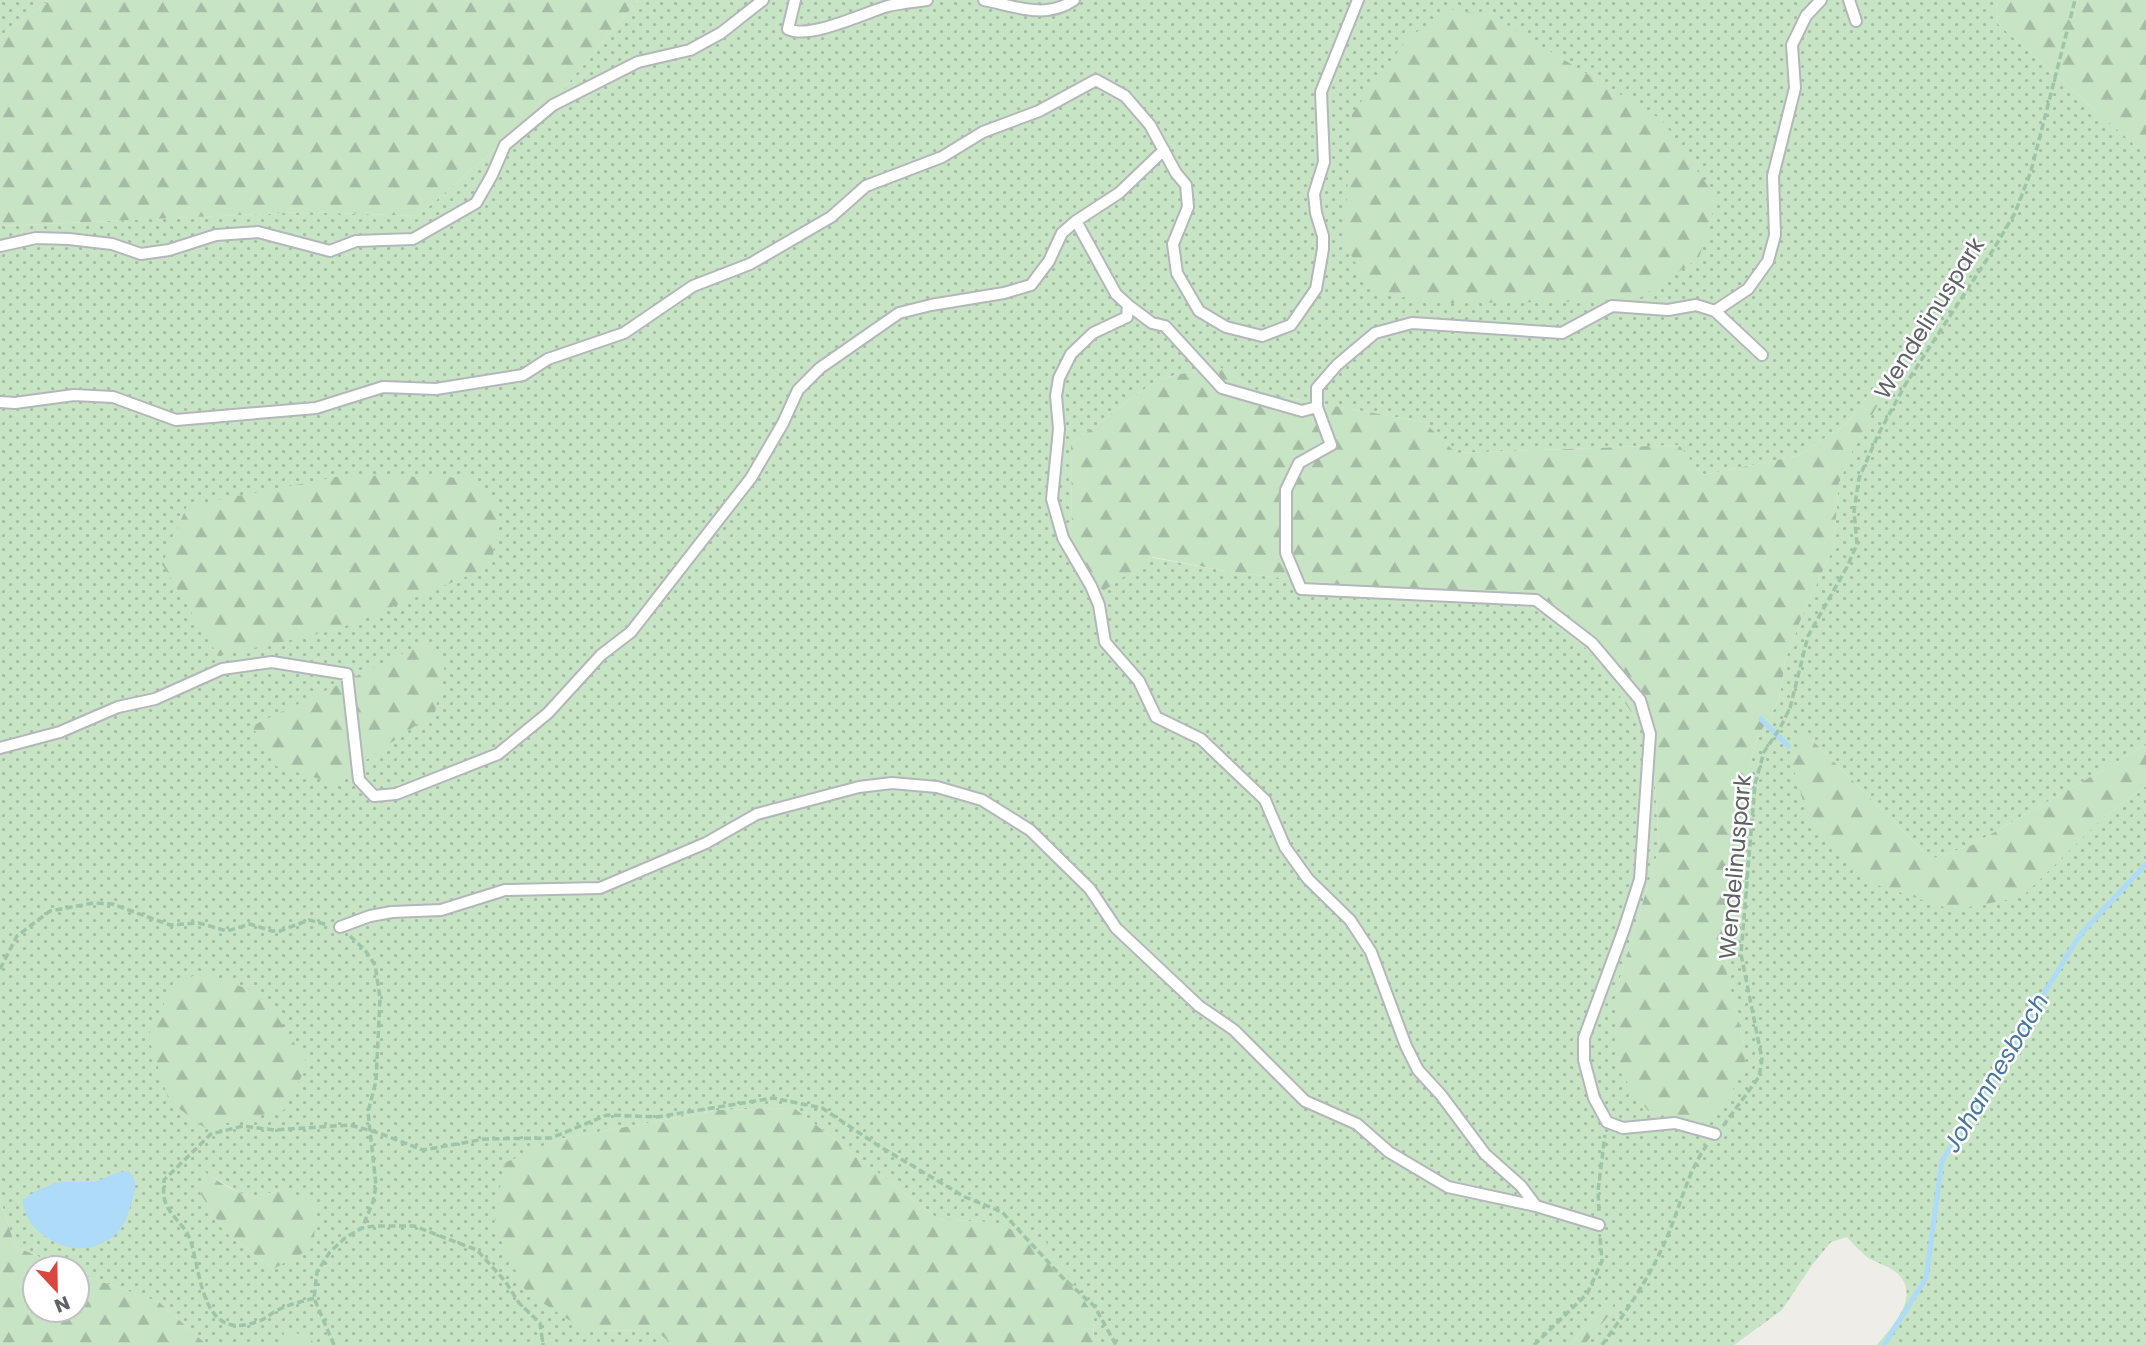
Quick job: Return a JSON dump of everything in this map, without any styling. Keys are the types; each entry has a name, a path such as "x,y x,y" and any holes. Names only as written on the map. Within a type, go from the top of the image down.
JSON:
{"lane":[{"path":"0,246 36,238 69,239 112,244 141,254 169,250 216,235 258,232 330,251 356,241 413,239 476,203 505,145 553,104 638,62 690,50 721,33 763,0"},
{"path":"795,0 788,29 796,33 813,32 891,5 927,0"},
{"path":"984,0 1043,12 1067,5 1074,0"},
{"path":"0,402 15,403 74,395 113,397 176,420 316,408 383,387 436,389 523,375 548,359 624,333 693,286 750,264 831,217 866,186 942,157 983,132 1039,111 1096,80 1125,96 1150,125 1175,173 1186,185 1188,207 1172,244 1177,273 1199,311 1226,327 1262,336 1291,325 1316,289 1323,249 1314,194 1324,162 1321,92 1359,0"},
{"path":"1715,311 1748,289 1768,261 1775,235 1773,176 1795,88 1791,45 1806,16 1821,0"},
{"path":"1849,0 1856,21"},
{"path":"0,748 60,732 118,707 155,699 222,670 272,662 347,674 359,780 374,796 396,794 498,754 548,713 601,655 631,632 751,478 798,390 820,368 899,313 1004,293 1031,285 1049,261 1062,233 1119,193 1164,150"},
{"path":"1076,221 1116,294 1152,323 1165,326 1222,388 1303,411 1317,407"},
{"path":"1128,305 1127,317 1093,333 1071,354 1059,378 1056,396 1059,429 1052,499 1063,538 1099,605 1105,642 1139,681 1156,717 1201,739 1265,800 1285,846 1308,879 1350,920 1371,952 1406,1046 1418,1070 1441,1095 1485,1154 1521,1186 1536,1206"},
{"path":"1716,1135 1675,1123 1623,1128 1607,1122 1594,1098 1584,1060 1584,1038 1640,879 1650,734 1640,700 1592,643 1536,600 1301,589 1286,553 1286,490 1299,463 1331,445 1317,407 1317,388 1337,365 1374,333 1412,323 1562,333 1612,306 1668,310 1696,305 1715,311 1762,355"},
{"path":"340,927 370,916 392,912 442,910 505,890 600,888 706,843 757,814 859,786 892,783 937,787 982,800 1030,830 1090,890 1116,928 1199,1006 1234,1030 1305,1101 1357,1124 1389,1152 1448,1187 1536,1206 1599,1225"}],"path":[{"name":"Wendelinuspark","path":"1602,1345 1642,1286 1664,1244 1704,1148 1759,1077 1762,1059 1741,954 1755,784 1764,752 1790,708 1808,636 1857,544 1854,511 1858,478 1905,385 2015,214 2031,171 2075,0"},
{"path":"0,969 17,936 51,911 93,903 112,904 170,925 199,923 228,931 250,924 280,932 309,920 340,927 365,950 375,965 380,998 376,1081 368,1112 376,1185 373,1202 362,1228"},
{"path":"314,1298 279,1309 262,1321 244,1326 226,1325 213,1314 205,1297 190,1238 169,1211 164,1198 164,1180 211,1134 243,1126 275,1130 350,1125 423,1150 485,1139 551,1138 607,1115 656,1117 773,1098 822,1108 879,1146 965,1197 1002,1212 1062,1277 1095,1307 1116,1345"},
{"path":"1534,1345 1587,1294 1602,1261 1598,1191 1607,1122"},
{"path":"334,1345 314,1298 317,1272 330,1252 345,1238 362,1228 414,1226 477,1250 505,1281 519,1303 540,1324 543,1345"}],"green space":[{"path":"0,0 50,0 13,25 0,38"},
{"path":"50,0 638,0 560,93 418,216 306,212 0,226 0,38 13,25"},
{"path":"638,0 1996,0 1998,24 2146,155 2146,745 1972,845 1931,859 1814,742 1802,736 1865,881 2105,816 2146,786 2146,1345 1877,1345 1897,1320 1906,1301 1907,1291 1897,1273 1867,1257 1847,1237 1831,1242 1782,1310 1734,1345 1584,1345 1611,1313 1611,1296 1570,1345 1094,1345 1093,1314 987,1222 938,1219 794,1108 719,1110 559,1139 504,1164 586,1331 656,1330 672,1345 314,1345 312,1340 283,1328 287,1345 207,1345 159,1302 91,1278 91,1254 33,1254 15,1246 0,1198 0,226 306,212 418,216 560,93","holes":["1218,366 1261,393 1424,422 1456,453 1679,445 1702,475 1797,456 1846,424 1872,390 1839,483 1833,549 1804,611 1785,661 1779,701 1758,736 1746,779 1728,915 1727,975 1744,1043 1690,1123 1648,1111 1616,992 1659,848 1652,742 1588,650 1532,607 1231,572 1072,543 1071,444 1158,379","205,1173 234,1190 258,1195 284,1189 273,1269 224,1231 200,1193"]},
{"path":"1996,0 2146,0 2146,155 1998,24"},
{"path":"1449,9 1491,15 1662,120 1717,199 1699,258 1635,301 1449,303 1372,293 1344,242 1352,114 1407,39"},
{"path":"1218,366 1261,393 1424,422 1456,453 1679,445 1702,475 1797,456 1846,424 1872,390 1881,399 1853,449 1839,483 1833,549 1804,611 1785,661 1779,701 1758,736 1746,779 1728,915 1727,974 1744,1043 1745,1067 1732,1091 1705,1123 1690,1123 1648,1111 1615,1065 1616,992 1659,848 1652,742 1588,650 1532,607 1231,572 1153,557 1103,591 1072,543 1071,444 1158,379"},
{"path":"346,475 473,478 498,506 492,566 336,630 218,656 162,564 187,506"},
{"path":"423,644 445,665 435,712 333,783 276,766 252,726"},
{"path":"1802,735 1814,742 1931,859 1972,845 2146,745 2146,786 2105,816 2022,897 1953,910 1865,881 1807,815 1792,763"},
{"path":"202,972 263,995 308,1064 284,1110 205,1128 169,1101 148,1036 174,984"},
{"path":"794,1108 938,1219 987,1222 1044,1239 1093,1314 1094,1345 672,1345 656,1330 586,1331 526,1292 494,1226 504,1163 559,1139 719,1110"},
{"path":"205,1172 242,1193 260,1195 284,1189 315,1204 314,1247 273,1269 224,1231 200,1193"},
{"path":"0,1198 15,1246 32,1254 21,1254 21,1324 91,1324 91,1278 159,1302 207,1345 0,1345"},
{"path":"1611,1296 1615,1299 1611,1313 1584,1345 1570,1345"},
{"path":"282,1327 312,1340 314,1345 287,1345"}],"water":[{"path":"128,1171 134,1178 135,1185 125,1221 115,1235 95,1246 76,1248 54,1242 36,1229 25,1211 23,1200 57,1182 95,1182"}],"waterway":[{"path":"1761,719 1788,746"},
{"name":"Johannesbach","path":"1884,1345 1926,1278 1942,1161 2079,936 2146,864"}]}
